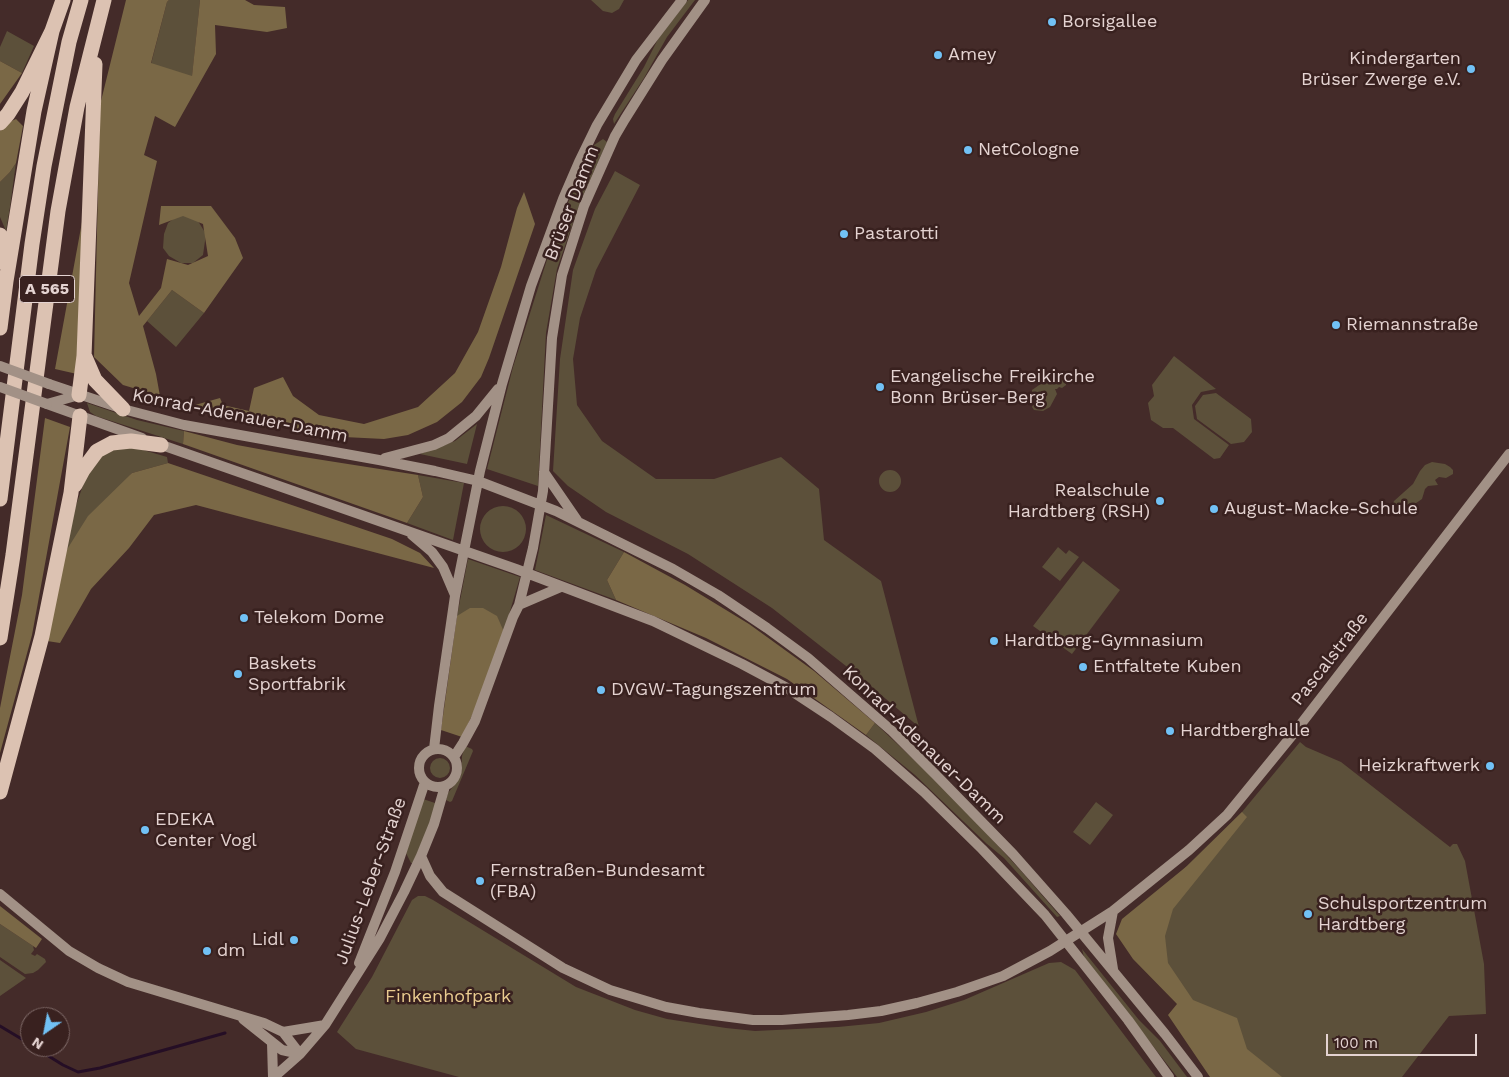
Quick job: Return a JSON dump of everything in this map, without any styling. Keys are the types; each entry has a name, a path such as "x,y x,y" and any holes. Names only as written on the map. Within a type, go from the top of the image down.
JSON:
{"highway":[{"path":"0,123 22,92 52,31 63,0"},
{"name":"A 565","path":"0,499 32,244 44,166 69,42 81,0"},
{"name":"A 565","path":"0,638 13,556 58,211 77,107 104,0"},
{"path":"79,395 84,356 97,25"},
{"path":"0,328 6,280 34,111 52,31"},
{"path":"0,235 6,280"},
{"path":"84,356 95,380 123,409"},
{"path":"0,792 42,636 71,493 80,416"},
{"path":"71,493 83,470 97,451 112,443 131,440 161,445"}],"street":[{"name":"Brüser Damm","path":"478,482 502,384 531,286 563,199 597,125 636,60 682,0"},
{"name":"Brüser Damm","path":"527,573 544,472 552,338 562,275 584,206 624,119 662,60 705,0"},
{"name":"Konrad-Adenauer-Damm","path":"0,366 79,395 184,425 435,470 478,482 540,504 577,521 673,569 711,591 808,658 892,731 1013,854 1082,931 1198,1077"},
{"path":"379,460 434,445 449,438 476,416 502,384"},
{"name":"Konrad-Adenauer-Damm","path":"0,387 527,573 653,621 787,688 875,749 924,792 982,849 1032,902 1066,942 1128,1020 1169,1077"},
{"path":"46,404 79,395 80,416"},
{"name":"Pascalstraße","path":"421,856 430,876 443,892 564,968 588,980 638,999 666,1007 725,1017 782,1020 848,1015 881,1011 957,992 1003,976 1066,942 1113,911 1189,850 1227,815 1294,732 1509,454"},
{"path":"544,472 577,521"},
{"path":"454,757 445,750 434,750 440,697 456,596 478,482"},
{"path":"408,532 432,552 444,567 456,596"},
{"name":"Julius-Leber-Straße","path":"434,750 427,753 420,764 421,776 425,782 434,787 445,786 450,784 457,774 454,757 475,721 513,617 520,605 527,573"},
{"path":"520,605 561,587"},
{"name":"Julius-Leber-Straße","path":"348,992 395,872 425,782"},
{"name":"Julius-Leber-Straße","path":"274,1077 300,1054 326,1025 348,992 384,930 421,856 434,824 445,786"},
{"path":"0,894 69,951 98,968 128,982 264,1023 283,1032 300,1054"},
{"path":"1113,911 1108,938 1113,970"},
{"path":"238,1015 282,1050 300,1054"},
{"path":"283,1032 326,1025"},
{"path":"272,1043 274,1077"}],"green space":[{"path":"169,0 200,0 192,77 151,64"},
{"path":"591,0 624,0 619,9 612,13 603,11"},
{"path":"688,0 695,0 667,37 644,78 614,124 615,114 644,67 658,39"},
{"path":"7,31 34,46 22,73 0,61 0,47"},
{"path":"603,139 607,142 581,200 557,269 546,333 538,486 487,469 513,367 551,247 573,190 594,145"},
{"path":"16,163 6,231 0,217 0,182"},
{"path":"615,171 640,185 596,270 580,318 573,359 577,405 602,441 656,479 714,479 781,457 819,489 824,540 881,581 919,727 860,677 772,608 688,554 606,512 568,486 553,471 560,359 573,270 595,209"},
{"path":"180,214 198,221 206,234 203,255 193,263 181,263 169,256 163,248 164,234 168,223"},
{"path":"172,290 204,313 176,347 147,321"},
{"path":"1174,356 1216,389 1201,392 1192,405 1194,419 1229,445 1220,458 1214,459 1173,428 1163,428 1151,420 1148,403 1154,396 1152,385"},
{"path":"1060,375 1066,381 1066,385 1055,389 1057,394 1050,407 1043,411 1034,410 1032,407 1034,403 1031,399 1032,390 1045,381 1048,376 1058,379"},
{"path":"1216,393 1251,419 1252,432 1244,442 1231,444 1197,419 1195,406 1203,395"},
{"path":"87,403 137,420 184,431 183,444 96,416 90,412"},
{"path":"477,424 467,464 420,454 455,441"},
{"path":"133,447 167,457 168,463 132,473 66,551 75,508 87,474 100,456 115,448"},
{"path":"1432,462 1445,464 1453,470 1453,474 1446,478 1439,477 1435,480 1438,485 1428,486 1422,499 1406,510 1396,512 1391,509 1394,501 1413,484 1425,465"},
{"path":"886,470 894,470 901,477 901,485 894,492 886,492 879,485 879,477"},
{"path":"418,475 464,483 453,540 407,523 423,497"},
{"path":"499,506 507,506 516,510 522,516 526,529 522,542 516,548 507,552 499,552 490,548 484,542 480,533 480,525 484,516 490,510"},
{"path":"546,515 624,552 607,580 616,600 535,570"},
{"path":"1058,547 1066,554 1069,550 1079,557 1060,581 1042,567"},
{"path":"468,559 520,577 504,632 457,616"},
{"path":"1083,561 1120,590 1072,654 1033,626"},
{"path":"875,723 979,825 1060,916 1057,917 1004,858 915,775 866,735"},
{"name":"Schulsportzentrum Hardtberg","path":"1300,742 1306,747 1341,762 1450,847 1453,844 1457,844 1465,861 1484,964 1486,1014 1449,1016 1402,1077 1251,1077 1140,953 1145,907 1242,812"},
{"path":"465,746 473,751 450,802 446,800 448,793 461,776 462,756"},
{"path":"440,758 447,761 450,768 447,775 440,778 433,775 430,768 433,761"},
{"path":"423,799 438,804 413,863 411,863 406,853"},
{"path":"1096,802 1113,815 1090,845 1073,832"},
{"name":"Finkenhofpark","path":"418,896 425,896 433,900 576,987 635,1010 667,1019 755,1031 879,1023 926,1012 964,1000 1049,963 1061,962 1075,970 1156,1077 459,1077 356,1049 337,1032 372,977 412,900"},
{"path":"0,924 33,946 34,950 31,954 35,956 37,954 45,959 46,962 38,970 25,974 0,957"},
{"path":"1082,949 1139,1020 1160,1041 1187,1077 1177,1077 1084,957"},
{"path":"0,960 26,978 0,996"}],"shaded area":[{"path":"126,0 169,0 151,63 192,76 200,0 245,0 254,5 285,7 287,28 267,32 215,25 216,54 175,127 155,116 144,155 157,161 129,283 139,316 161,288 167,259 188,265 208,256 203,224 183,216 159,225 161,206 211,206 235,238 243,258 204,313 172,290 143,326 160,396 123,385 94,357 100,105"},
{"path":"0,61 22,73 0,104"},
{"path":"16,119 23,126 16,163 0,182 0,131 7,123"},
{"path":"524,192 535,224 489,358 481,377 462,402 437,422 408,435 384,439 344,437 249,420 195,405 220,398 223,405 249,411 254,388 283,377 293,396 319,415 364,424 418,407 455,373 478,332 501,267 517,208"},
{"path":"82,222 77,374 55,369"},
{"path":"45,418 70,427 32,635 0,753 0,708 22,595"},
{"path":"184,431 237,445 418,475 423,497 407,523 183,444"},
{"path":"168,463 392,539 420,553 434,568 196,505 154,515 129,548 91,589 60,643 47,641 66,551 88,516 132,473"},
{"path":"624,552 685,585 749,624 814,671 875,723 866,735 787,679 706,638 616,600 607,580"},
{"path":"470,608 483,608 497,616 504,632 475,709 462,737 441,730 457,616"},
{"path":"1242,812 1247,817 1173,909 1165,936 1168,963 1193,1000 1237,1018 1247,1049 1282,1077 1210,1077 1168,1015 1177,1004 1133,959 1116,934 1122,919 1187,866"},
{"path":"0,906 42,939 36,948 0,924"}],"waterway":[{"path":"0,1026 20,1038"},
{"path":"50,1057 78,1072 100,1068 225,1033"}],"place":[{"name":"Borsigallee","path":"1052,22"},
{"name":"Amey","path":"938,55"},
{"name":"Kindergarten Brüser Zwerge e.V.","path":"1471,69"},
{"name":"NetCologne","path":"968,150"},
{"name":"Pastarotti","path":"844,234"},
{"name":"Riemannstraße","path":"1336,325"},
{"name":"Evangelische Freikirche Bonn Brüser-Berg","path":"880,387"},
{"name":"Realschule Hardtberg (RSH)","path":"1160,501"},
{"name":"August-Macke-Schule","path":"1214,509"},
{"name":"Telekom Dome","path":"244,618"},
{"name":"Hardtberg-Gymnasium","path":"994,641"},
{"name":"Entfaltete Kuben","path":"1083,667"},
{"name":"Baskets Sportfabrik","path":"238,674"},
{"name":"DVGW-Tagungszentrum","path":"601,690"},
{"name":"Hardtberghalle","path":"1170,731"},
{"name":"Heizkraftwerk","path":"1490,766"},
{"name":"EDEKA Center Vogl","path":"145,830"},
{"name":"Fernstraßen-Bundesamt (FBA)","path":"480,881"},
{"name":"Schulsportzentrum Hardtberg","path":"1308,914"},
{"name":"Lidl","path":"294,940"},
{"name":"dm","path":"207,951"}]}
